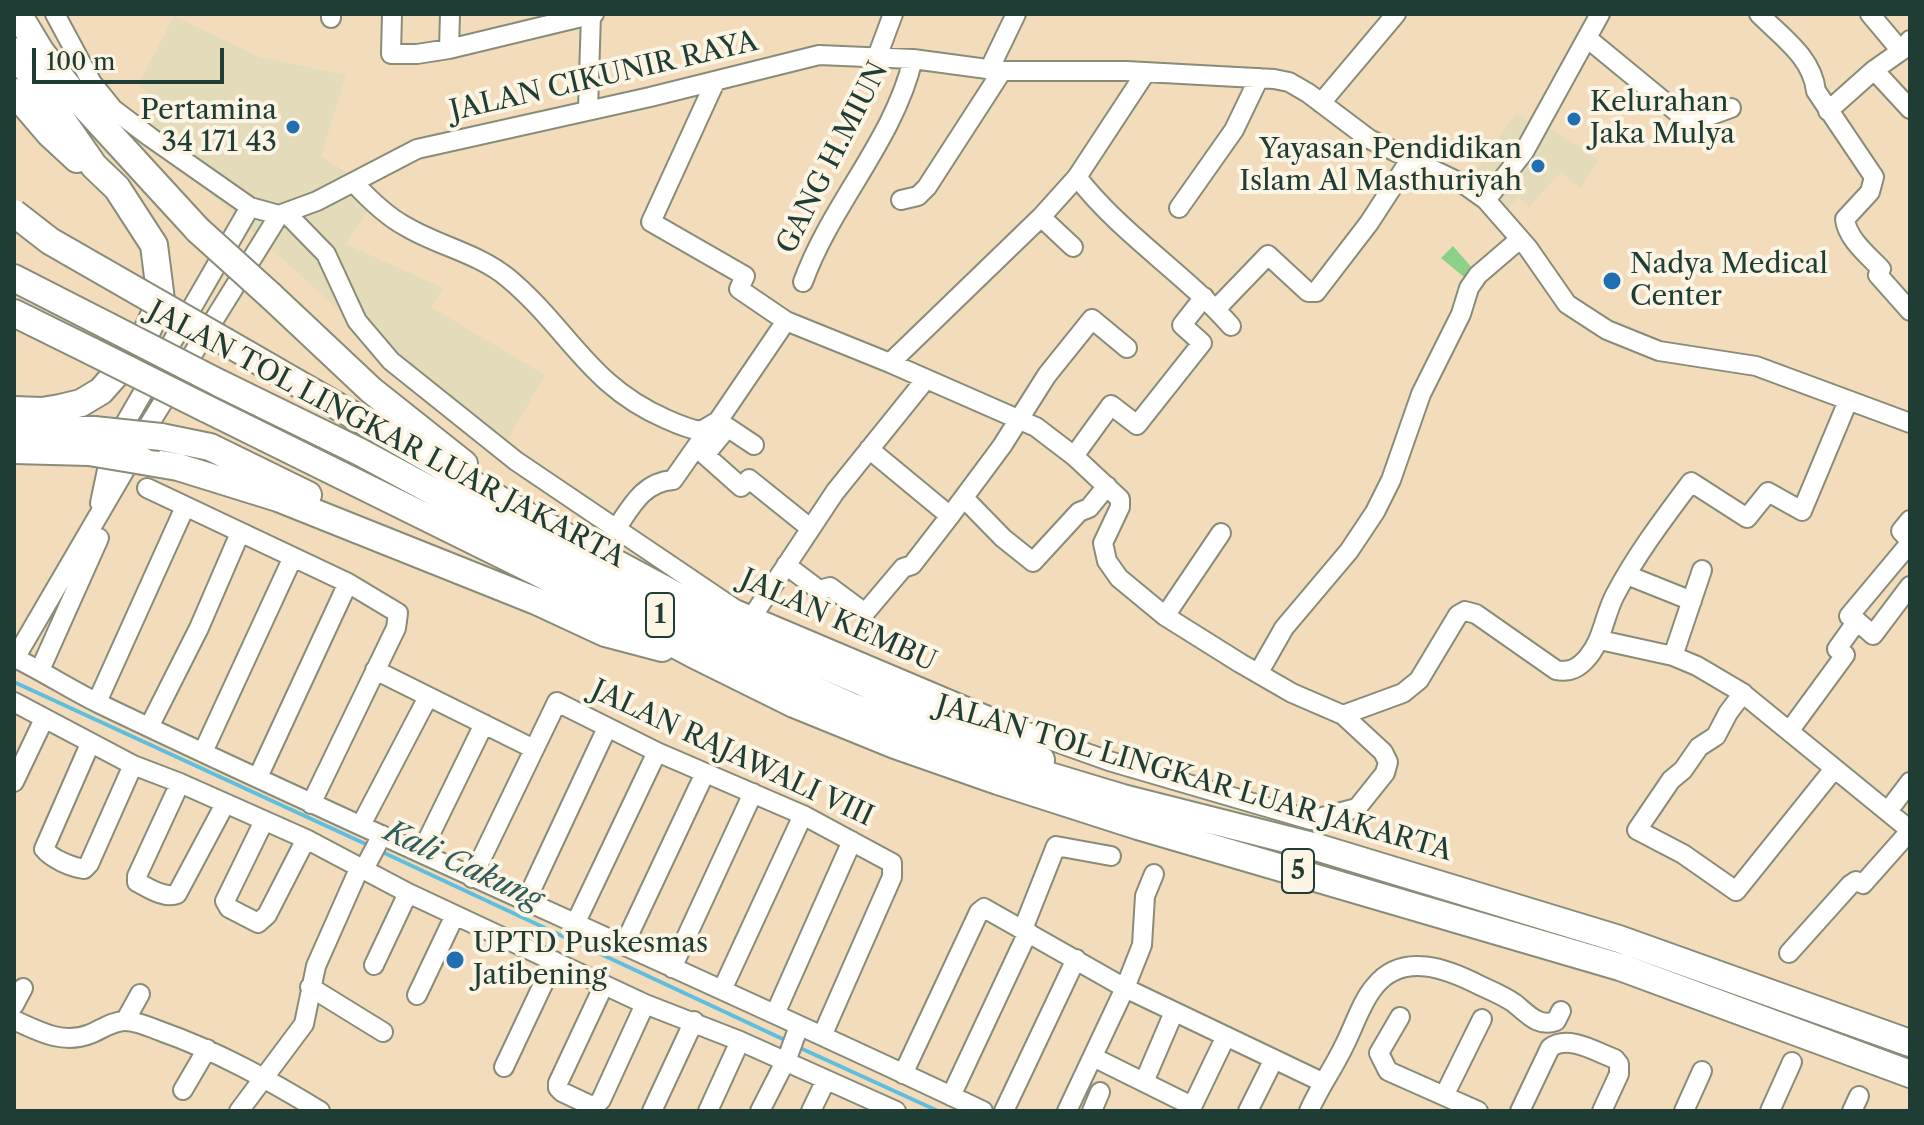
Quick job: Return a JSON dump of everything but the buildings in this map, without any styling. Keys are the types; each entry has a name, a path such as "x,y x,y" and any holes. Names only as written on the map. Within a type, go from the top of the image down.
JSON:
{"highway":[{"path":"18,14 41,52 76,97 198,230 371,390 528,516"},
{"path":"14,51 94,166 117,188 154,245 161,300 131,357 101,391 81,403 60,408 14,410"},
{"path":"14,92 50,134 92,172 94,166"},
{"path":"14,213 50,241 528,516 729,624 991,737 1123,798"},
{"name":"JALAN TOL LINGKAR LUAR JAKARTA","path":"14,278 360,452 731,652 853,707 977,754 1123,798 1313,846 1619,939 1910,1043"},
{"name":"JALAN TOL LINGKAR LUAR JAKARTA","path":"14,313 535,571 794,704 895,745 1138,826 1620,967 1910,1074"},
{"path":"14,429 92,441 143,461 178,467 278,498 536,601 605,633 693,654"},
{"path":"14,450 153,434 210,447 384,531 432,559"}],"street":[{"path":"55,14 103,98 150,137 250,207 283,214 15,659 149,727 361,825"},
{"path":"392,14 391,54 449,49 592,14 588,110"},
{"path":"449,49 450,14"},
{"path":"514,33 515,14"},
{"path":"877,57 893,14"},
{"path":"901,200 918,196 927,187 996,71 1016,14"},
{"path":"1321,103 1396,14"},
{"path":"1486,200 1524,152 1600,14"},
{"path":"1759,14 1807,62 1814,75 1816,91 1874,177 1870,192 1845,219 1845,225 1853,239 1881,269 1878,275 1910,311"},
{"path":"1828,111 1905,46 1870,14"},
{"path":"1587,38 1683,117 1695,121 1731,108"},
{"name":"JALAN CIKUNIR RAYA","path":"283,214 354,183 417,149 715,82 819,55 913,59 996,71 1146,72 1259,78 1289,82 1369,139 1465,185 1486,200 1520,239 1567,304 1620,337 1659,351 1756,366 1910,423"},
{"name":"GANG H.MIUN","path":"803,282 815,250 885,129 913,59"},
{"path":"1874,70 1910,109"},
{"path":"890,363 1041,217 1077,177 1146,72"},
{"path":"1179,208 1234,130 1259,78"},
{"path":"715,82 651,222 745,276 739,289 786,321 890,363 1048,435 1120,499 1120,507 1103,543 1107,561 1119,578 1165,616 1292,693 1343,715 1403,693 1419,680 1458,615 1465,611 1476,614 1556,670 1566,673 1578,667 1600,640 1605,618 1627,575 1691,482 1747,518 1768,492 1802,511 1848,401"},
{"path":"1074,456 1111,405 1137,425 1202,343 1182,325 1268,255 1308,292 1316,292 1369,223 1410,160"},
{"path":"1077,177 1114,220 1210,303 1231,326"},
{"path":"354,183 370,200 403,225 463,252 507,277 556,326 600,377 630,402 684,427 701,431 714,424"},
{"path":"100,514 112,446 250,207"},
{"name":"JALAN KEMBU","path":"283,214 326,254 357,321 391,361 516,461 700,587 752,617 1019,729 1178,783 1311,820 1357,808 1387,769 1388,762 1383,752 1343,715"},
{"path":"1041,217 1073,247"},
{"path":"1259,672 1284,628 1349,551 1375,512 1391,480 1421,394 1461,314 1469,288 1478,275 1520,239"},
{"path":"786,565 819,590 830,587 865,613 903,568 912,565 964,498 1002,446 1047,375 1092,319 1127,348"},
{"path":"616,529 644,489 673,480 786,321"},
{"path":"752,617 810,528 926,379"},
{"path":"124,422 153,434"},
{"path":"714,424 754,445"},
{"path":"714,424 723,433 705,455 741,487 749,479 810,528"},
{"path":"869,449 950,516"},
{"path":"964,498 1003,538 1033,562 1079,512 1089,508 1107,486"},
{"path":"147,488 348,583 398,613 398,623 311,804"},
{"path":"97,702 185,507"},
{"path":"1910,520 1901,531 1910,542 1849,616 1873,635 1910,586"},
{"path":"149,727 199,628 240,533"},
{"path":"1165,616 1221,533"},
{"path":"40,670 99,538"},
{"path":"203,752 293,557"},
{"path":"1673,656 1702,570"},
{"path":"1627,575 1692,601"},
{"path":"258,777 348,583"},
{"path":"1790,730 1845,655 1837,649 1857,621"},
{"path":"1600,640 1673,656 1743,693 1910,830 1863,884 1856,881 1850,885 1789,953"},
{"path":"375,670 534,749 472,878"},
{"path":"1743,693 1716,736 1699,747 1683,770 1671,780 1637,830 1696,862 1736,891 1834,769"},
{"path":"428,697 361,825 370,856 408,893 645,1004 694,1021 738,1046 786,1058 866,1106 896,1111"},
{"path":"14,702 133,765 306,839 370,856 421,853 775,1014 798,1030 822,1036 983,1111"},
{"name":"JALAN RAJAWALI VIII","path":"534,749 556,703 657,752 803,815 892,863 892,877 822,1036"},
{"path":"14,782 44,719"},
{"path":"421,853 484,724"},
{"path":"526,901 607,728"},
{"path":"90,744 44,849 50,855 75,867 84,869 89,864 133,765"},
{"path":"576,922 657,752"},
{"path":"624,945 705,773"},
{"path":"1888,811 1910,782"},
{"path":"180,783 137,882 168,896 177,894 225,804"},
{"path":"672,968 753,793"},
{"path":"722,990 803,815"},
{"path":"264,821 225,901 229,908 258,923 262,922 306,839"},
{"path":"775,1014 852,841"},
{"path":"951,1096 1026,930 1056,846 1111,856"},
{"path":"239,1111 261,1075 304,1024 316,966 370,856"},
{"path":"1067,1111 1142,945 1145,896 1154,874"},
{"path":"374,965 408,893"},
{"path":"903,1074 979,912 984,908 1125,988 1322,1082"},
{"path":"417,995 455,915"},
{"path":"1004,1111 1076,959"},
{"path":"504,1067 554,961"},
{"path":"1309,1111 1374,987 1392,970 1415,965 1456,973 1511,1001 1531,1018 1549,1024 1556,1021 1561,1011"},
{"path":"604,985 558,1083 562,1092 594,1107 597,1107 645,1004"},
{"path":"310,987 383,1032"},
{"path":"14,1005 23,988"},
{"path":"125,1021 140,994"},
{"path":"1144,1082 1174,1012"},
{"path":"1400,1017 1379,1053 1388,1071 1478,1111"},
{"path":"1444,1096 1482,1019"},
{"path":"14,1020 50,1036 87,1036 125,1021 203,1041 320,1111"},
{"path":"652,1111 694,1021"},
{"path":"760,1111 798,1030"},
{"path":"1093,1057 1191,1108 1226,1036"},
{"path":"183,1090 203,1041"},
{"path":"1520,1111 1554,1044 1571,1043 1619,1064 1619,1074 1602,1111"},
{"path":"708,1111 738,1046"},
{"path":"1248,1111 1274,1059"},
{"path":"1770,1111 1792,1062"},
{"path":"1684,1111 1702,1071"},
{"path":"811,1111 826,1080"},
{"path":"1092,1111 1100,1092"}],"shaded area":[{"path":"174,16 259,57 346,75 321,156 346,172 375,201 346,244 443,288 431,307 545,375 499,455 142,132 157,103 139,83"},
{"name":"Yayasan Pendidikan Islam Al Masthuriyah","path":"1516,113 1542,131 1547,126 1599,160 1580,189 1561,172 1529,207 1518,197 1507,210 1490,191 1471,178"}],"green space":[{"path":"1453,246 1473,269 1464,277 1441,258"}],"waterway":[{"name":"Kali Cakung","path":"14,682 370,846"},
{"name":"Kali Cakung","path":"378,850 787,1041"},
{"name":"Kali Cakung","path":"798,1047 938,1111"}],"place":[{"name":"Kelurahan Jaka Mulya","path":"1574,119"},
{"name":"Pertamina 34 171 43","path":"293,127"},
{"name":"Yayasan Pendidikan Islam Al Masthuriyah","path":"1538,166"},
{"name":"Nadya Medical Center","path":"1612,281"},
{"name":"UPTD Puskesmas Jatibening","path":"455,960"}]}
